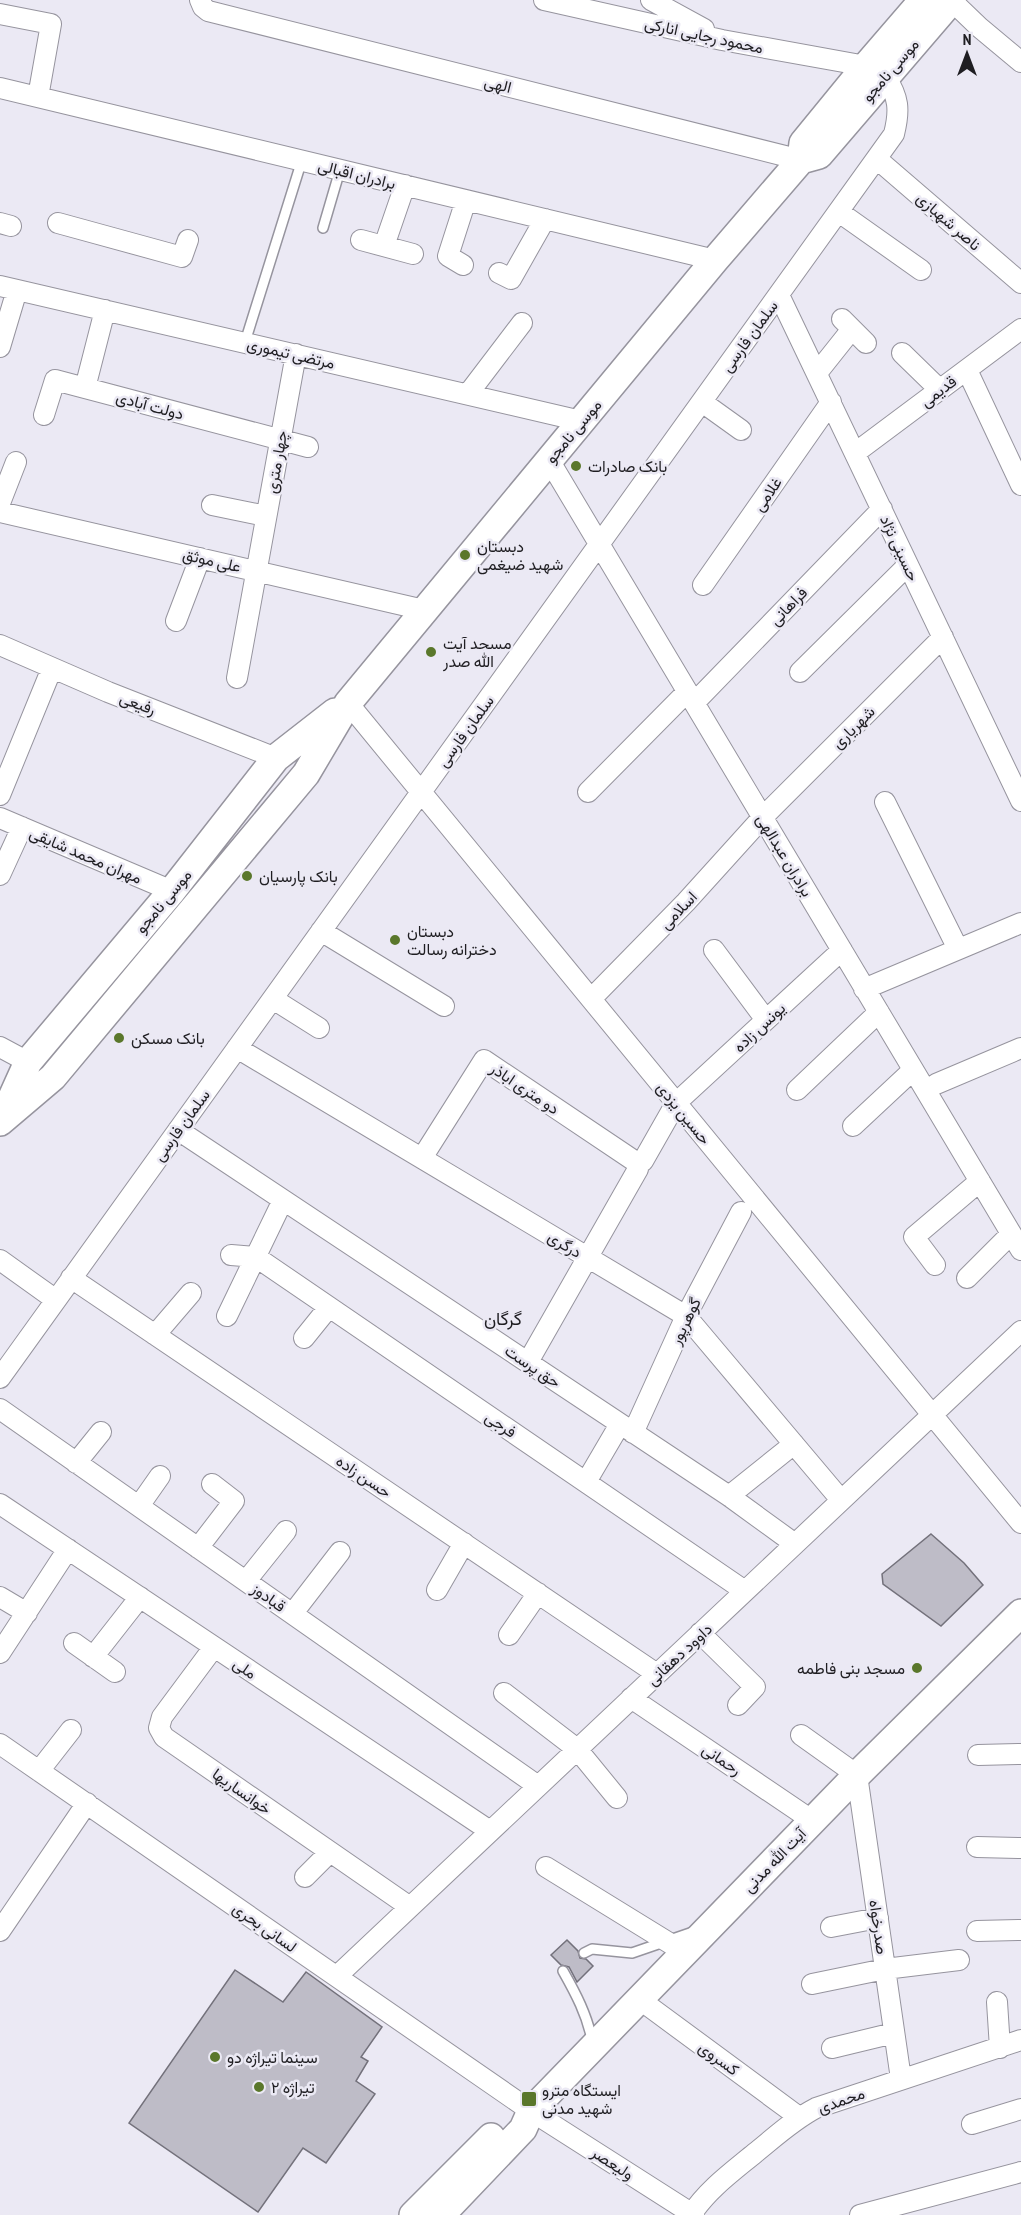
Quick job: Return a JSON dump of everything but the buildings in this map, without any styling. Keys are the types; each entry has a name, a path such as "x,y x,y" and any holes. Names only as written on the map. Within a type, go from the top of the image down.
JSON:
{"main road":[{"name":"موسی نامجو","path":"1,1121 53,1077 306,774 348,703 715,260 801,160 819,155 923,0"},
{"name":"موسی نامجو","path":"875,71 951,0"},
{"name":"موسی نامجو","path":"1,1121 28,1062 172,891 276,758 348,703"},
{"path":"172,891 193,909"},
{"name":"آیت الله مدنی","path":"441,2215 523,2129 531,2110 639,1999 674,1947 709,1927 857,1775 1021,1613"},
{"name":"آیت الله مدنی","path":"413,2215 508,2119 531,2110"}],"street":[{"name":"الهی","path":"200,0 203,7 208,10 801,160"},
{"name":"محمود رجایی انارکی","path":"544,0 875,71"},
{"path":"652,0 722,39"},
{"path":"951,0 1021,62"},
{"path":"0,14 51,24 38,97"},
{"name":"سلمان فارسی","path":"0,1378 894,134 898,115 897,98 875,71"},
{"name":"برادران اقبالی","path":"0,88 715,260"},
{"name":"ناصر شهبازی","path":"877,159 1021,283"},
{"path":"384,246 405,185"},
{"path":"463,265 448,256 466,200"},
{"path":"839,212 921,270"},
{"path":"499,273 511,279 545,219"},
{"path":"58,223 182,257 188,240"},
{"path":"362,240 412,254"},
{"path":"0,347 9,288"},
{"name":"مرتضی تیموری","path":"9,288 581,421"},
{"name":"حسینی نژاد","path":"779,295 943,637 1014,767 1021,801"},
{"path":"85,388 105,310"},
{"path":"468,394 522,323"},
{"path":"817,373 847,324 866,343"},
{"name":"قدیمی","path":"855,453 1021,329"},
{"path":"902,353 940,390"},
{"name":"چهار متری","path":"237,678 297,354"},
{"path":"967,370 1021,485"},
{"name":"دولت آبادی","path":"44,415 55,380 308,447"},
{"path":"702,402 741,430"},
{"name":"غلامی","path":"703,585 831,402"},
{"name":"برادران عبدالهی","path":"549,460 1016,1242"},
{"path":"0,503 16,462"},
{"path":"212,505 266,516"},
{"name":"فراهانی","path":"588,792 690,698 882,509"},
{"name":"علی موثق","path":"0,512 424,610"},
{"path":"176,621 200,558"},
{"path":"800,672 908,565"},
{"name":"شهریاری","path":"762,818 943,637"},
{"name":"رفیعی","path":"0,645 276,758"},
{"path":"0,795 52,668"},
{"name":"حسین یزدی","path":"348,703 1021,1522"},
{"path":"885,802 958,949"},
{"name":"مهران محمد شایقی","path":"0,818 172,891"},
{"name":"اسلامی","path":"591,999 686,902 762,818"},
{"path":"0,875 21,827"},
{"path":"864,989 1021,923"},
{"path":"321,931 444,1006"},
{"path":"714,950 766,1020"},
{"name":"یونس زاده","path":"528,1362 638,1163 676,1103 842,950"},
{"path":"273,999 319,1028"},
{"path":"797,1090 879,1012"},
{"path":"0,1047 28,1062"},
{"name":"درگری","path":"237,1048 686,1316 841,1500"},
{"path":"936,1084 1021,1048"},
{"name":"دو متری اباذر","path":"422,1158 484,1060 638,1163"},
{"path":"853,1126 914,1070"},
{"name":"حق پرست","path":"178,1130 729,1496 795,1544"},
{"path":"935,1265 914,1237 980,1181"},
{"path":"227,1316 283,1200"},
{"name":"گوهرپور","path":"586,1482 626,1428 741,1212"},
{"path":"967,1278 1016,1242"},
{"path":"231,1255 256,1257"},
{"name":"فرجی","path":"256,1257 745,1591"},
{"path":"0,1260 56,1300"},
{"name":"حسن زاده","path":"71,1278 657,1674"},
{"path":"155,1335 192,1293"},
{"path":"304,1338 329,1306"},
{"name":"داوود دهقانی","path":"337,1976 1021,1331"},
{"name":"قبادوز","path":"0,1409 538,1786"},
{"path":"76,1463 101,1432"},
{"path":"729,1496 794,1444"},
{"path":"139,1506 160,1476"},
{"path":"198,1548 234,1501 212,1484"},
{"name":"ملی","path":"0,1504 490,1831"},
{"path":"246,1581 286,1531"},
{"path":"437,1590 464,1543"},
{"path":"3,1650 68,1549"},
{"path":"293,1614 340,1552"},
{"path":"508,1635 538,1593"},
{"path":"0,1597 27,1612"},
{"path":"93,1657 140,1598"},
{"path":"700,1633 755,1687 738,1705"},
{"path":"74,1643 115,1672"},
{"name":"خوانساریها","path":"214,1647 162,1717 159,1728 164,1737 410,1907"},
{"path":"504,1693 577,1749 617,1798"},
{"name":"رحمانی","path":"631,1698 813,1821"},
{"path":"39,1771 70,1730"},
{"path":"801,1735 857,1775"},
{"name":"لسانی بحری","path":"0,1744 531,2110"},
{"path":"978,1755 1021,1754"},
{"name":"صدرخواه","path":"857,1775 901,2079"},
{"path":"0,1931 87,1803"},
{"path":"977,1847 1021,1848"},
{"path":"305,1877 330,1852"},
{"path":"546,1867 674,1947"},
{"path":"831,1927 878,1918"},
{"path":"977,1931 1021,1930"},
{"path":"812,1984 885,1969 959,1960"},
{"name":"کسروی","path":"639,1999 799,2117"},
{"path":"997,2002 1000,2048"},
{"path":"832,2048 894,2033"},
{"name":"محمدی","path":"692,2214 704,2197 717,2185 799,2117 816,2108 1021,2040"},
{"path":"972,2124 1021,2109"},
{"name":"ولیعصر","path":"531,2110 692,2214"},
{"path":"860,2215 1021,2172"}],"lane":[{"path":"245,342 302,160"},
{"path":"323,228 340,170"},
{"path":"584,1953 592,1949 632,1953 674,1947"},
{"path":"563,1971 588,2021 594,2046"}],"place":[{"name":"بانک صادرات","path":"576,466"},
{"name":"دبستان شهید ضیغمی","path":"465,555"},
{"name":"مسجد آیت الله صدر","path":"431,652"},
{"name":"بانک پارسیان","path":"247,876"},
{"name":"دبستان دخترانه رسالت","path":"395,940"},
{"name":"بانک مسکن","path":"119,1038"},
{"name":"مسجد بنی فاطمه","path":"917,1668"},
{"name":"سینما تیراژه دو","path":"215,2057"},
{"name":"تیراژه ۲","path":"259,2087"},
{"name":"ایستگاه مترو شهید مدنی","path":"529,2099"}],"district":[{"name":"گرگان","path":"503,1318"}]}
